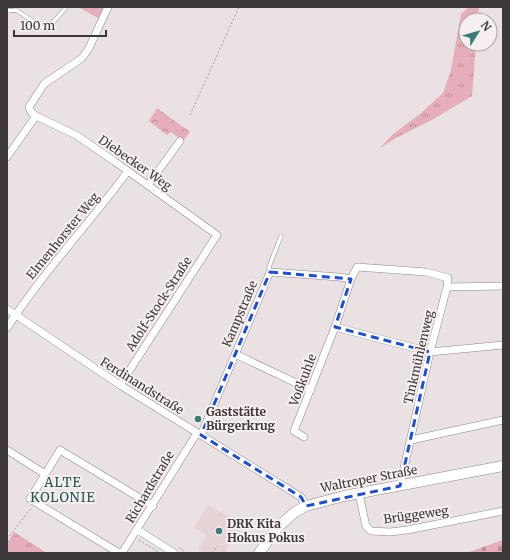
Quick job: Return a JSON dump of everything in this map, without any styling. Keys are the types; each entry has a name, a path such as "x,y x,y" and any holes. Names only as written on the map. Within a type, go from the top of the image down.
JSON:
{"main road":[{"name":"Waltroper Straße","path":"259,553 278,527 290,516 306,506 344,496 503,466"}],"street":[{"path":"7,157 36,116 31,112 29,106 44,84 82,58 89,48 108,7"},
{"name":"Diebecker Weg","path":"36,116 76,135 148,185 217,236"},
{"path":"148,185 180,141"},
{"name":"Elmenhorster Weg","path":"7,328 58,258 110,196 128,171"},
{"name":"Adolf-Stock-Straße","path":"120,385 217,236"},
{"path":"351,279 357,267 426,272 448,278 448,287 503,286"},
{"name":"Kampstraße","path":"199,434 270,272 351,279"},
{"name":"Voßkuhle","path":"304,437 294,431 335,327 351,279"},
{"name":"Tinkmühlenweg","path":"400,486 430,352 448,287"},
{"name":"Ferdinandstraße","path":"7,309 120,385 301,497 306,506"},
{"path":"335,327 430,352 503,345"},
{"path":"235,354 311,390"},
{"path":"411,440 503,420"},
{"name":"Richardstraße","path":"121,553 136,533 199,434"},
{"path":"7,450 45,474"},
{"path":"121,553 30,500 60,450 152,506"},
{"name":"Brüggeweg","path":"359,494 366,526 371,531 390,532 407,530 503,510"},
{"path":"136,533 174,553"}],"lane":[{"path":"7,11 16,10 46,30 66,9"},
{"path":"270,272 269,267 281,236"}],"path":[{"path":"190,115 238,7"},
{"path":"7,539 35,503"},
{"path":"136,533 160,553"},
{"path":"212,553 217,546"}],"highlighted area":[{"path":"270,272 351,279 335,327 430,352 400,486 306,506 301,497 201,435"}],"shaded area":[{"name":"DRK Kita Hokus Pokus","path":"208,505 243,525 224,553 220,551 219,553 204,553 198,549 207,535 194,528"}],"green space":[{"path":"78,7 106,7 100,19"},
{"path":"469,7 479,7 479,12 463,12"},
{"path":"458,31 458,52 475,52 472,96 432,120 394,139 379,149 393,134 420,114 443,93 451,70"},
{"path":"157,108 190,132 183,141 171,132 167,135 149,121"},
{"path":"14,532 47,553 10,553 7,551 7,543"},
{"path":"503,540 503,553 466,553"}],"place":[{"name":"Gaststätte Bürgerkrug","path":"198,419"},
{"name":"DRK Kita Hokus Pokus","path":"219,531"}],"district":[{"name":"ALTE KOLONIE","path":"63,490"}]}
